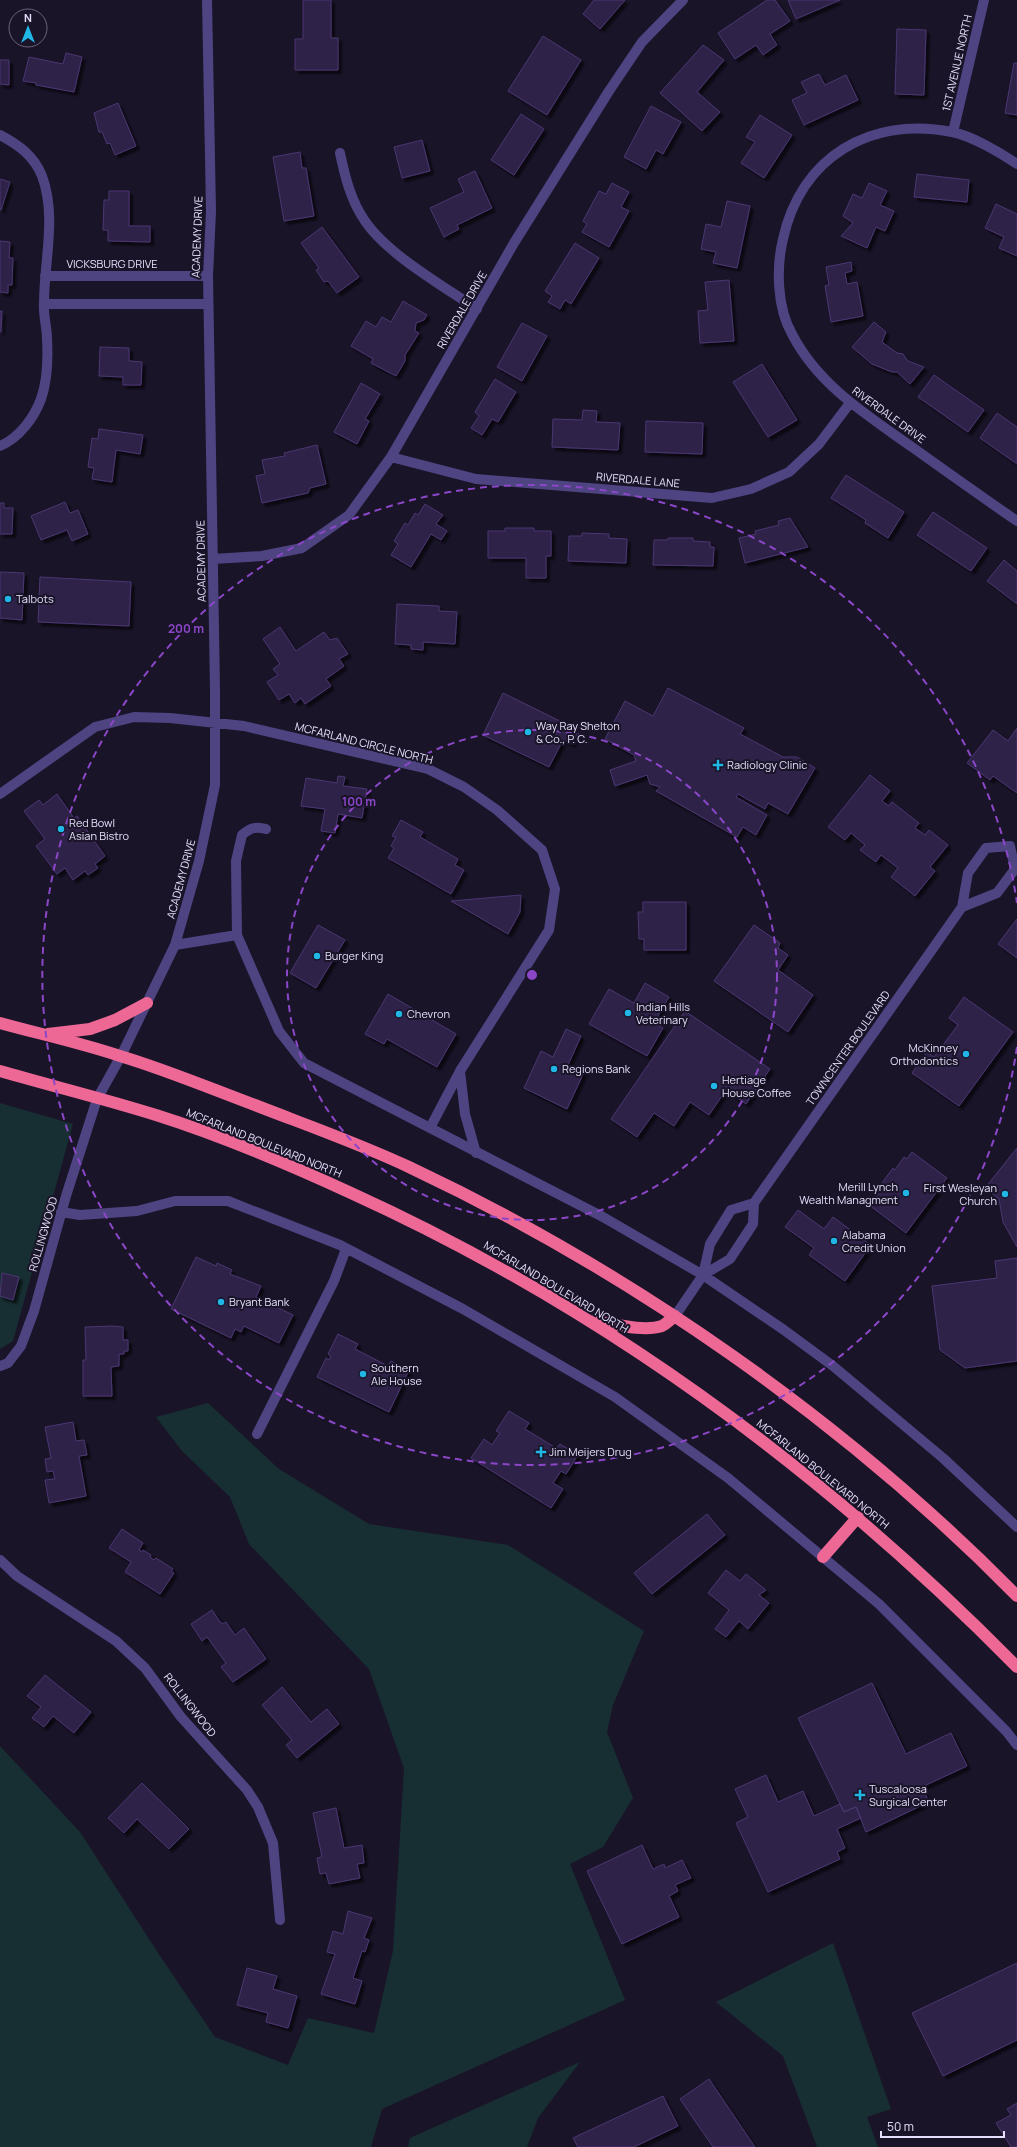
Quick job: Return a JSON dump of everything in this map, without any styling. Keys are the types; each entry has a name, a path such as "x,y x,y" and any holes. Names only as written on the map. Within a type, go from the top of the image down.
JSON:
{"highway":[{"path":"43,1035 90,1029 115,1020 147,1003"},
{"path":"0,1023 121,1056 279,1115 406,1166 552,1241 675,1316 741,1362 849,1444 947,1528 1017,1596"},
{"name":"MCFARLAND BOULEVARD NORTH","path":"0,1072 156,1115 325,1181 458,1245 588,1320 646,1357 737,1421 858,1517 944,1595 1017,1667"},
{"path":"588,1320 629,1327 649,1327 662,1326 675,1316"},
{"path":"823,1557 858,1517"}],"street":[{"name":"ACADEMY DRIVE","path":"97,1099 121,1056 175,945 199,861 215,785 216,723 208,304 211,211 207,0"},
{"name":"RIVERDALE DRIVE","path":"213,559 262,556 302,548 349,515 391,457 514,243 609,91 642,42 683,0"},
{"name":"1ST AVENUE NORTH","path":"954,132 984,0"},
{"name":"RIVERDALE DRIVE","path":"1017,164 1000,152 954,132 908,128 867,135 833,155 806,183 788,218 779,256 780,295 791,333 812,366 850,403 1017,521"},
{"path":"0,135 18,144 32,158 42,175 48,194 49,213 44,304 47,339 41,398 33,417 19,433 0,446"},
{"path":"340,153 348,186 357,208 364,221 377,236 392,250 477,309"},
{"name":"VICKSBURG DRIVE","path":"45,276 208,276"},
{"path":"44,304 208,304"},
{"name":"RIVERDALE LANE","path":"391,457 476,479 712,498 751,489 789,472 819,444 850,403"},
{"name":"MCFARLAND CIRCLE NORTH","path":"0,794 95,727 134,717 170,718 244,726 428,770 464,787 486,802 542,850 555,889 549,930 460,1071 430,1128"},
{"path":"266,829 258,827 252,828 242,835 236,861 237,935 279,1031 304,1064 603,1217 703,1275 784,1330 833,1366 943,1458 1017,1526"},
{"path":"1010,846 1014,869 997,893 962,907 968,873 986,848 1010,846"},
{"name":"TOWNCENTER BOULEVARD","path":"754,1203 962,907"},
{"path":"175,945 237,935"},
{"path":"460,1071 465,1114 476,1153"},
{"name":"ROLLINGWOOD","path":"0,1366 8,1363 21,1346 34,1311 61,1212 97,1099"},
{"path":"61,1212 80,1215 130,1211 175,1200 228,1200 346,1249 462,1308 615,1398 728,1478 879,1604 1006,1731 1017,1745"},
{"path":"675,1316 703,1275 710,1244 731,1210 754,1203 754,1224 730,1259 703,1275"},
{"path":"257,1434 331,1286 346,1249"},
{"name":"ROLLINGWOOD","path":"0,1560 17,1576 116,1641 146,1668 181,1717 246,1790 258,1807 273,1843 280,1920"}],"green space":[{"path":"0,1103 73,1124 13,1341 0,1349"},
{"path":"208,1403 279,1469 369,1524 508,1545 644,1631 613,1705 607,1732 633,1798 603,1847 570,1864 625,2000 382,2109 371,2147 0,2147 0,1746 80,1832 160,1956 215,2037 288,2065 308,2018 374,2033 393,1951 404,1768 369,1669 249,1544 230,1497 182,1451 156,1417"},
{"path":"833,1943 891,2109 867,2117 878,2147 817,2147 783,2056 716,2002"},
{"path":"580,2062 538,2118 527,2147 408,2147 410,2138"}],"building":[{"path":"303,0 331,0 331,38 338,38 338,70 295,70 295,39 303,39"},
{"path":"594,0 625,0 600,29 583,14"},
{"path":"767,0 775,0 790,21 770,34 777,45 763,55 756,45 735,59 718,33"},
{"path":"788,0 840,0 796,19"},
{"path":"897,29 926,30 924,95 895,94"},
{"path":"543,36 581,60 547,115 508,91"},
{"path":"703,45 724,60 697,92 720,112 702,131 660,93"},
{"path":"66,53 82,57 74,92 23,81 29,57 63,64"},
{"path":"0,60 9,60 9,85 0,84"},
{"path":"1014,63 1017,63 1017,115 1005,113"},
{"path":"819,74 825,85 846,75 858,100 804,125 792,100 807,93 801,82"},
{"path":"118,103 136,146 115,155 110,143 107,144 102,132 99,132 94,113"},
{"path":"651,106 681,122 663,154 656,150 646,169 624,157"},
{"path":"521,114 544,129 514,175 491,160"},
{"path":"760,115 792,135 764,178 741,163 755,142 746,137"},
{"path":"422,140 430,171 402,178 394,147"},
{"path":"300,152 302,168 306,168 314,216 284,221 273,157"},
{"path":"475,171 492,208 457,225 459,229 444,237 430,208 464,192 458,179"},
{"path":"917,174 969,180 967,202 914,197"},
{"path":"0,179 10,182 1,210 0,210"},
{"path":"612,183 629,192 621,207 629,211 609,247 582,232 587,224 583,221 599,191 606,194"},
{"path":"869,183 887,191 880,205 894,211 885,231 876,227 867,248 841,236 853,223 843,216 853,194 862,198"},
{"path":"109,191 129,191 129,226 150,226 150,242 108,241 108,230 103,230 104,200 109,200"},
{"path":"727,201 750,206 737,268 713,263 716,252 701,249 706,224 721,227"},
{"path":"996,204 1017,214 1017,256 999,248 1004,237 985,228"},
{"path":"322,227 359,277 337,293 328,281 324,282 316,270 319,268 301,243"},
{"path":"0,241 10,242 9,258 13,258 12,285 8,285 8,293 0,292"},
{"path":"575,243 599,258 571,304 565,300 560,309 548,302 552,296 545,291"},
{"path":"851,262 852,271 845,273 847,284 857,282 863,316 831,322 825,286 829,285 826,267"},
{"path":"729,280 734,341 700,343 698,311 708,310 705,282"},
{"path":"403,301 427,315 424,320 416,323 415,331 419,333 405,355 405,361 396,376 371,363 373,359 351,346 366,321 376,327 382,317 391,322"},
{"path":"0,311 2,311 1,332 0,332"},
{"path":"874,322 886,332 882,342 897,353 903,354 908,361 924,367 910,384 897,372 892,372 872,364 852,347"},
{"path":"522,323 547,336 522,381 497,367"},
{"path":"100,347 129,348 129,361 142,362 141,385 123,385 123,377 99,376"},
{"path":"762,364 797,420 768,437 733,382"},
{"path":"934,375 984,410 968,432 918,397"},
{"path":"495,379 516,392 498,422 492,419 482,435 471,428 479,416 475,412"},
{"path":"361,383 380,394 365,419 369,421 357,444 334,432"},
{"path":"583,410 597,411 596,422 620,423 618,450 552,447 553,419 582,420"},
{"path":"997,413 1017,427 1017,464 980,438"},
{"path":"646,421 703,423 702,454 645,452"},
{"path":"99,429 143,435 140,454 116,450 112,482 92,479 94,468 88,467 92,438 98,439"},
{"path":"317,445 326,484 310,488 308,493 262,503 256,476 265,474 262,460 285,456 284,453"},
{"path":"846,475 904,512 888,538 865,523 866,520 831,498"},
{"path":"65,502 70,513 78,510 88,534 72,541 67,530 41,540 31,516"},
{"path":"0,503 4,503 4,508 13,508 12,534 0,534"},
{"path":"425,504 443,515 436,524 447,531 441,540 431,534 411,567 391,555 398,544 394,541 405,523 408,525 415,513 418,515"},
{"path":"933,512 987,548 971,571 917,535"},
{"path":"790,518 808,547 745,563 739,538 756,534 755,531 779,525 778,521"},
{"path":"505,528 534,528 534,531 551,531 551,556 546,556 546,578 526,578 526,558 488,558 488,531 505,531"},
{"path":"582,533 609,534 609,538 627,539 626,563 568,561 569,536 582,536"},
{"path":"668,538 693,538 693,541 710,542 710,547 714,547 713,566 653,565 654,540 667,540"},
{"path":"1004,560 1017,571 1017,604 987,581"},
{"path":"0,572 24,573 22,620 0,618"},
{"path":"40,577 131,582 129,626 38,622"},
{"path":"397,604 439,606 439,611 457,612 455,644 423,642 423,650 411,649 411,645 395,644"},
{"path":"280,627 296,651 324,632 330,640 337,638 348,654 339,659 344,666 326,679 331,686 305,704 301,698 295,703 289,694 279,700 267,682 278,675 273,669 280,664 263,639"},
{"name":"Radiology Clinic","path":"668,688 744,728 740,734 783,757 797,757 815,768 788,814 768,803 765,809 738,794 736,797 767,815 756,835 743,827 737,837 656,791 660,787 650,784 647,775 615,786 610,770 636,761 634,755 605,739 625,701 653,716"},
{"name":"Way Ray Shelton & Co., P. C.","path":"503,693 568,725 567,729 577,734 572,744 563,740 549,767 483,735"},
{"path":"1017,728 1017,793 993,776 990,780 967,763 993,730 1008,741"},
{"path":"870,775 890,791 882,801 889,806 892,802 919,823 915,828 925,835 929,830 948,845 930,867 935,871 915,896 891,877 898,868 881,855 876,862 860,850 865,845 851,833 845,840 828,827"},
{"path":"338,776 345,777 343,786 367,789 362,818 338,814 335,833 321,831 325,809 301,806 306,778 337,783"},
{"name":"Red Bowl Asian Bistro","path":"57,794 74,818 77,816 105,856 95,864 98,868 88,875 85,871 73,880 65,868 57,874 36,846 45,839 24,811 39,800 43,805"},
{"path":"401,820 423,832 420,837 458,859 455,865 464,870 451,894 388,858 394,848 391,846 396,837 392,836"},
{"path":"521,895 520,912 508,934 451,901"},
{"path":"643,902 686,902 686,950 644,950 644,939 639,939 638,912 643,912"},
{"path":"1017,919 1017,958 998,944"},
{"name":"Burger King","path":"318,925 345,940 316,988 290,973"},
{"path":"754,925 780,943 778,948 788,955 778,970 813,995 788,1032 714,981"},
{"name":"Indian Hills Veterinary","path":"645,983 669,997 654,1023 663,1028 647,1056 589,1024 609,989 634,1003"},
{"name":"Chevron","path":"388,994 456,1034 437,1067 387,1039 384,1044 365,1034"},
{"name":"McKinney Orthodontics","path":"964,997 1013,1032 959,1106 912,1073 927,1052 934,1057 958,1025 949,1018"},
{"path":"685,1011 770,1069 746,1104 726,1090 709,1115 690,1102 674,1126 654,1113 637,1137 611,1119"},
{"name":"Regions Bank","path":"566,1029 581,1036 568,1065 584,1072 567,1109 524,1088 541,1051 553,1057"},
{"name":"First Wesleyan Church","path":"1017,1148 1017,1247 1003,1222 999,1199 985,1188"},
{"name":"Merill Lynch Wealth Managment","path":"912,1152 947,1178 906,1233 869,1205 880,1187 882,1189 885,1185 882,1183 893,1168 895,1170 904,1157 907,1159"},
{"name":"Alabama Credit Union","path":"798,1210 824,1229 833,1217 871,1245 845,1281 809,1255 814,1248 785,1227"},
{"name":"Bryant Bank","path":"196,1257 216,1266 217,1263 232,1270 230,1274 261,1286 256,1297 293,1315 279,1343 244,1326 241,1332 235,1329 231,1338 171,1309"},
{"path":"1017,1258 1017,1361 965,1368 940,1350 932,1286 997,1278 995,1261"},
{"path":"2,1273 19,1277 13,1300 0,1296"},
{"path":"85,1327 123,1327 123,1340 128,1340 128,1351 124,1351 124,1354 119,1354 119,1366 111,1367 112,1396 83,1396 83,1360 86,1360"},
{"name":"Southern Ale House","path":"338,1334 358,1344 355,1349 388,1366 391,1361 409,1370 389,1412 317,1377 326,1358 329,1360 331,1356 328,1354"},
{"path":"509,1411 529,1423 525,1429 556,1448 560,1444 578,1455 566,1474 561,1471 553,1483 563,1489 551,1508 471,1458 484,1439 492,1445 500,1433 496,1431"},
{"path":"73,1422 76,1441 84,1440 87,1455 79,1456 86,1496 49,1503 45,1480 55,1479 53,1471 47,1472 45,1459 51,1458 45,1427"},
{"path":"707,1514 725,1535 652,1594 634,1573"},
{"path":"122,1529 143,1543 139,1550 142,1552 143,1550 151,1555 150,1557 154,1560 156,1558 173,1569 171,1571 174,1573 160,1594 125,1572 131,1562 109,1548"},
{"path":"726,1570 740,1581 746,1574 766,1590 759,1595 769,1603 748,1629 739,1621 726,1637 715,1629 729,1610 708,1593"},
{"path":"212,1610 220,1622 223,1624 226,1622 235,1635 244,1628 266,1659 233,1682 221,1667 226,1663 207,1637 202,1641 191,1624"},
{"path":"45,1675 91,1712 74,1733 53,1716 44,1727 32,1718 41,1707 27,1696"},
{"path":"872,1683 906,1754 951,1733 967,1766 922,1787 929,1802 866,1832 856,1807 844,1812 798,1718"},
{"path":"282,1687 311,1722 327,1709 339,1724 297,1758 286,1745 292,1740 262,1705"},
{"path":"766,1775 778,1802 803,1791 814,1816 840,1804 844,1812 856,1807 861,1818 837,1829 845,1848 837,1852 840,1859 768,1892 736,1823 748,1817 735,1789"},
{"path":"142,1783 189,1829 169,1849 137,1819 124,1833 108,1818"},
{"path":"336,1808 344,1848 362,1845 364,1863 357,1864 360,1878 329,1884 326,1873 320,1874 317,1858 322,1857 313,1813"},
{"path":"642,1845 653,1869 664,1864 665,1868 682,1860 691,1878 675,1885 678,1891 669,1896 679,1917 622,1944 587,1871"},
{"path":"348,1911 372,1918 364,1938 369,1940 365,1952 362,1951 353,1978 362,1981 355,2004 321,1994 335,1954 327,1952 333,1931 343,1934"},
{"path":"1017,1963 1017,2040 943,2076 912,2013"},
{"path":"247,1968 277,1976 273,1989 297,1996 288,2028 266,2022 268,2013 237,2005"},
{"path":"709,2079 755,2147 713,2147 680,2099"},
{"path":"663,2096 678,2126 634,2147 578,2147 573,2138"},
{"path":"1017,2103 1017,2147 1011,2147 996,2123 1011,2115 1007,2109"}],"place":[{"name":"Talbots","path":"8,599"},
{"name":"Way Ray Shelton & Co., P. C.","path":"528,732"},
{"name":"Radiology Clinic","path":"718,765"},
{"name":"Red Bowl Asian Bistro","path":"61,829"},
{"name":"Burger King","path":"317,956"},
{"name":"Indian Hills Veterinary","path":"628,1013"},
{"name":"Chevron","path":"399,1014"},
{"name":"McKinney Orthodontics","path":"966,1054"},
{"name":"Regions Bank","path":"554,1069"},
{"name":"Hertiage House Coffee","path":"714,1086"},
{"name":"Merill Lynch Wealth Managment","path":"906,1193"},
{"name":"First Wesleyan Church","path":"1005,1194"},
{"name":"Alabama Credit Union","path":"834,1241"},
{"name":"Bryant Bank","path":"221,1302"},
{"name":"Southern Ale House","path":"363,1374"},
{"name":"Jim Meijers Drug","path":"541,1452"},
{"name":"Tuscaloosa Surgical Center","path":"860,1795"}]}
